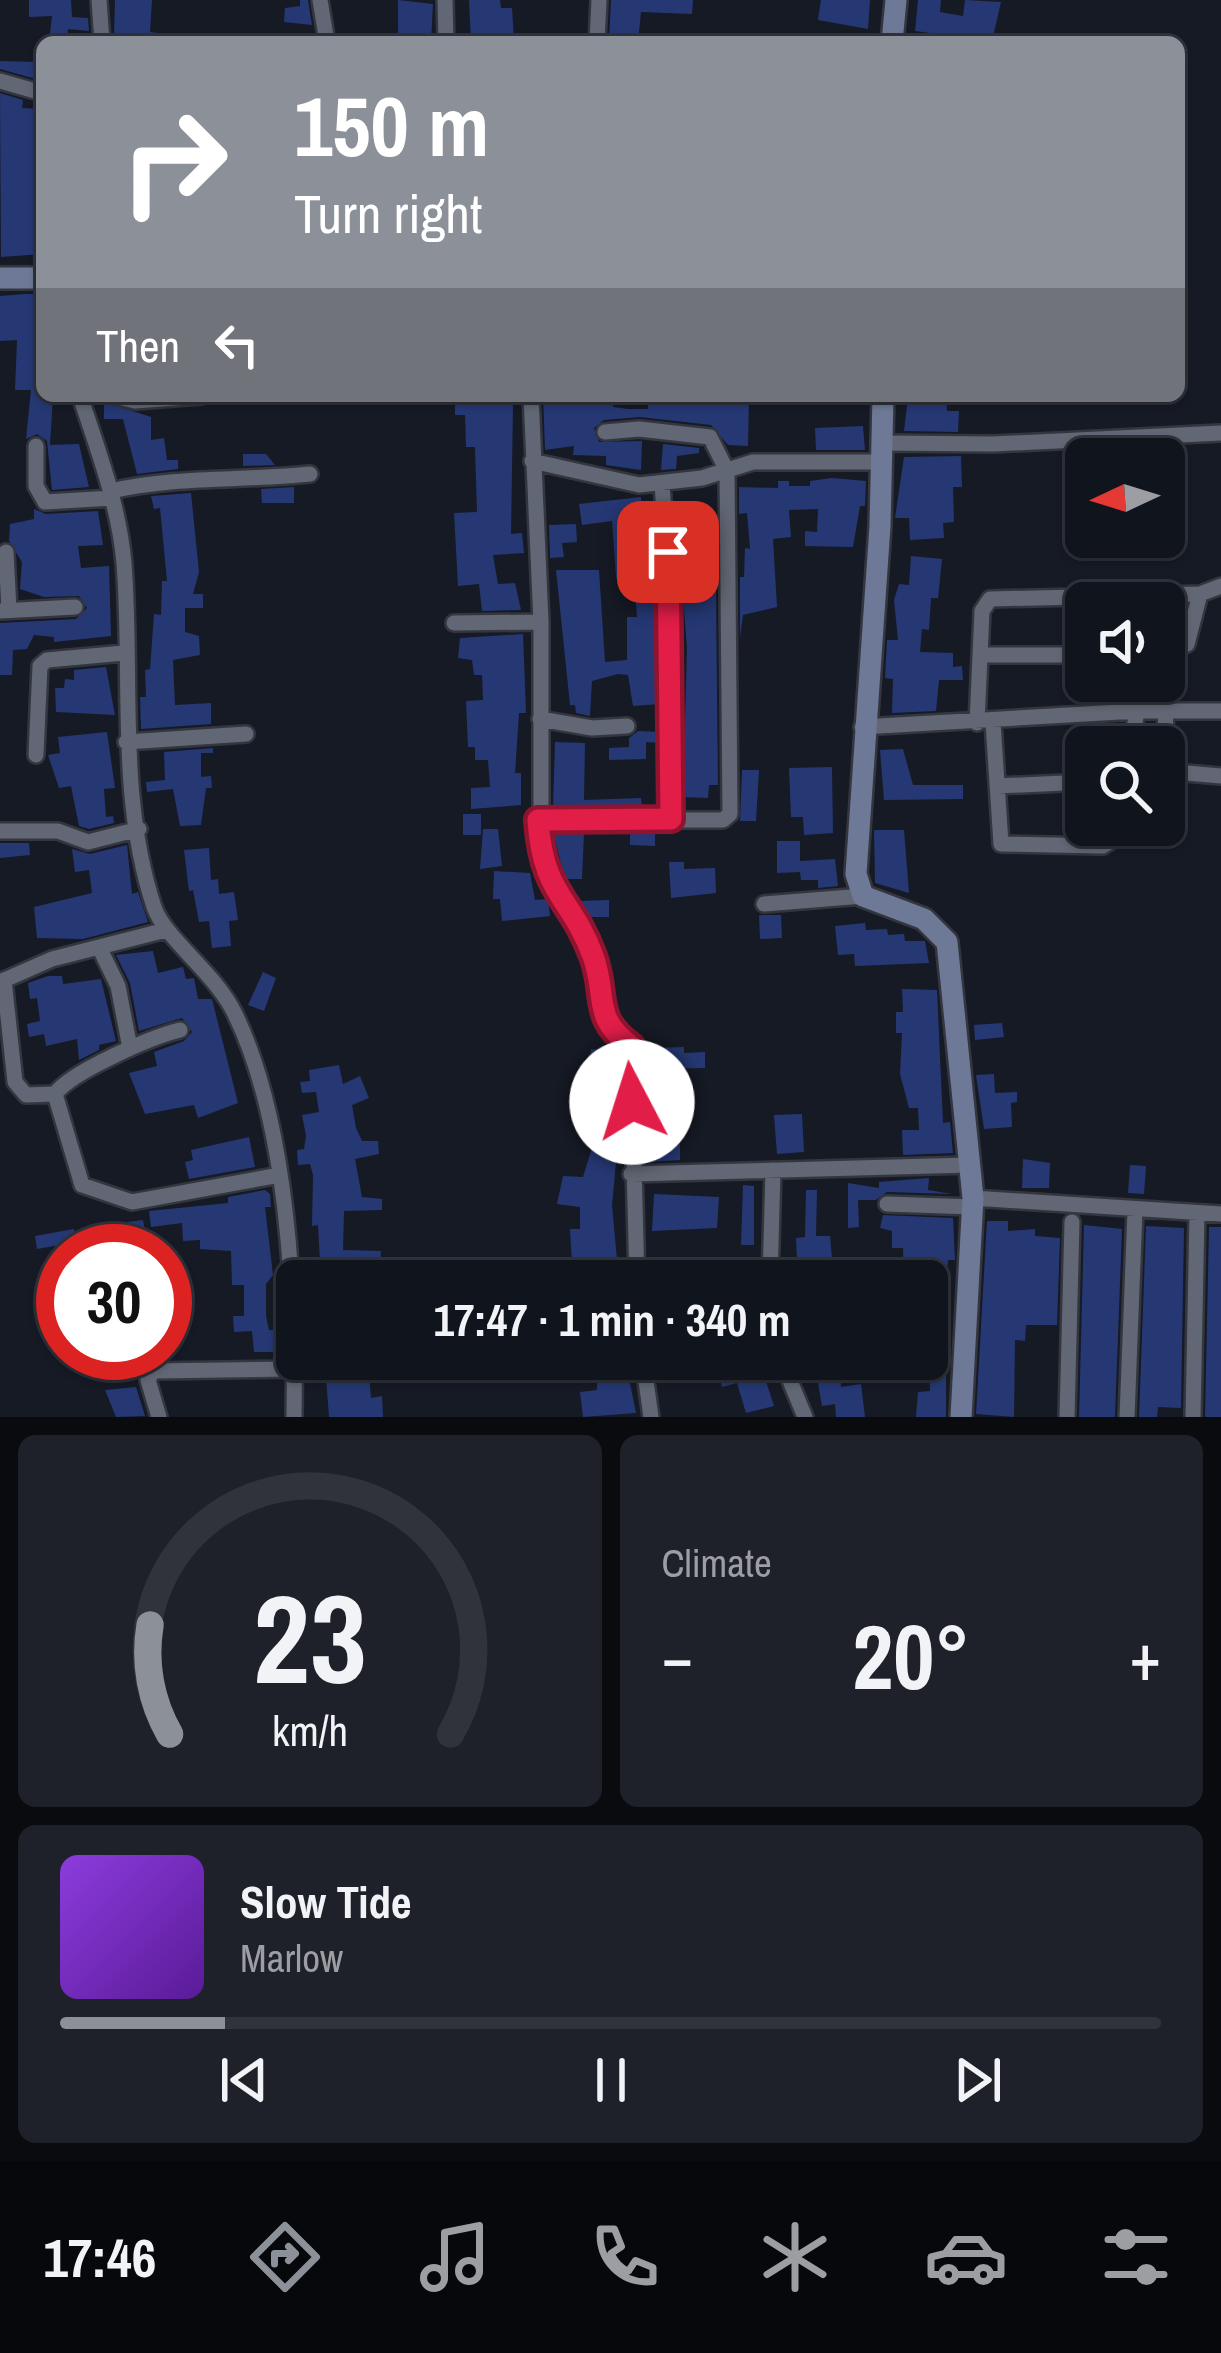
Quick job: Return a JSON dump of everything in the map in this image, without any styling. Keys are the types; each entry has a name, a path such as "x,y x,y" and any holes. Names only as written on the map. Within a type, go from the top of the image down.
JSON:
{"main road":[{"path":"893,36 896,0"},
{"path":"0,278 36,278"},
{"path":"883,402 880,526 862,727 856,874 862,896 924,919 947,942 973,1203 962,1417"}],"street":[{"path":"99,0 102,36"},
{"path":"320,0 326,36"},
{"path":"445,0 446,36"},
{"path":"597,36 599,0"},
{"path":"0,81 36,91"},
{"path":"82,402 111,495 123,557 126,742 154,908 166,930 219,983 238,1020 280,1175 287,1260"},
{"path":"531,402 541,622 538,820 544,872 592,951 604,1022 631,1046 636,1260"},
{"path":"538,820 723,820 730,814 728,471 710,437 639,429 605,432"},
{"path":"532,461 639,485 662,485 753,462 1221,433"},
{"path":"36,446 36,486 45,502 111,495 170,478 226,482 310,474"},
{"path":"662,485 673,626 671,819"},
{"path":"6,552 4,610 75,607"},
{"path":"1065,845 1001,844 997,785 985,723 982,611 990,599 1200,594 1221,586"},
{"path":"1185,644 1200,594"},
{"path":"454,623 541,622"},
{"path":"36,755 40,666 47,660 124,653"},
{"path":"980,655 1065,655"},
{"path":"1135,726 1137,702"},
{"path":"862,727 985,723 1166,708 1221,711"},
{"path":"1165,726 1166,708"},
{"path":"540,719 592,728 627,726"},
{"path":"126,742 246,734"},
{"path":"1185,771 1221,776"},
{"path":"997,785 1065,783"},
{"path":"0,831 44,830 88,842 139,830"},
{"path":"764,904 862,896"},
{"path":"55,1094 18,1090 2,981 52,959 166,930"},
{"path":"99,947 118,986 130,1048"},
{"path":"55,1094 65,1081 130,1048 180,1030"},
{"path":"55,1094 82,1185 92,1190 132,1202 280,1175"},
{"path":"631,1174 970,1165"},
{"path":"771,1260 773,1170"},
{"path":"887,1204 1221,1214"},
{"path":"1127,1417 1135,1211"},
{"path":"1192,1417 1197,1213"},
{"path":"1067,1417 1072,1222"},
{"path":"159,1417 148,1380 152,1371 276,1369"},
{"path":"294,1417 295,1380"},
{"path":"646,1380 651,1417"},
{"path":"790,1380 805,1417"}],"building":[{"path":"29,0 71,0 72,17 88,18 89,31 68,29 67,36 50,36 52,16 29,17"},
{"path":"115,0 152,0 150,32 173,36 122,36 114,35"},
{"path":"300,0 308,0 312,25 284,22 285,8 300,6"},
{"path":"398,0 433,4 431,36 398,36"},
{"path":"469,0 500,0 501,8 512,8 514,36 471,36"},
{"path":"611,0 693,0 692,14 641,12 639,36 609,36"},
{"path":"821,0 870,0 868,29 818,20"},
{"path":"918,0 941,0 940,12 963,16 965,0 1001,2 993,36 915,31"},
{"path":"0,61 36,62 36,79 0,69"},
{"path":"0,93 23,100 22,108 36,109 36,254 1,257"},
{"path":"36,294 36,402 53,402 50,445 79,444 89,487 52,490 47,441 37,434 26,439 31,390 15,390 17,340 0,341 0,296"},
{"path":"104,402 151,417 151,440 164,438 167,460 178,460 178,469 137,474 123,419 104,419"},
{"path":"455,402 513,403 511,534 522,533 524,553 493,555 498,584 515,583 521,610 482,611 479,584 458,586 454,513 477,512 475,447 466,447 465,415 455,415"},
{"path":"543,402 613,402 613,407 648,409 648,403 749,402 748,446 728,445 711,425 640,417 604,420 594,428 599,442 642,441 641,470 606,465 606,456 573,455 574,446 545,450"},
{"path":"907,402 946,402 947,411 959,411 958,432 904,431"},
{"path":"863,426 865,450 816,450 815,428"},
{"path":"663,444 699,448 699,453 677,456 676,469 661,470"},
{"path":"243,454 266,454 275,465 243,466"},
{"path":"961,456 962,487 953,487 954,522 943,523 944,538 910,540 909,518 895,518 904,457"},
{"path":"778,481 810,486 810,481 866,481 865,506 860,506 853,547 805,546 805,531 817,532 818,509 789,510 791,537 773,539 777,607 743,615 740,638 740,577 744,577 745,548 750,549 747,513 739,514 739,487 778,488"},
{"path":"294,487 294,503 262,503 261,489"},
{"path":"191,493 199,572 193,594 203,594 203,608 185,608 185,632 199,636 200,655 173,660 175,705 211,703 211,724 141,729 140,697 146,697 154,614 161,615 162,581 167,581 160,508 154,509 151,496"},
{"path":"641,497 641,527 653,528 661,626 659,704 633,706 628,675 618,674 592,681 590,716 576,713 575,705 570,705 556,570 599,570 605,662 627,660 627,617 637,617 635,592 623,594 616,577 612,521 582,525 579,504"},
{"path":"696,503 709,548 714,548 716,594 718,785 709,785 708,798 683,797 687,647 676,507"},
{"path":"34,509 46,514 98,511 103,545 78,546 81,568 109,566 111,636 54,642 54,637 34,635 27,649 13,650 12,675 0,675 0,623 76,619 87,608 79,596 44,597 20,589 22,562 9,541 10,524 34,519"},
{"path":"576,524 577,542 562,543 564,557 550,558 549,525"},
{"path":"911,556 942,559 938,598 931,598 929,630 922,629 920,652 953,653 953,667 962,666 963,680 939,680 936,711 892,713 893,679 885,678 887,640 898,640 894,600 899,584 909,585"},
{"path":"523,634 526,713 519,713 515,773 521,773 521,805 471,809 471,788 490,787 488,760 475,760 475,747 468,747 466,701 483,700 482,675 474,675 472,660 458,658 460,638"},
{"path":"106,667 115,715 56,712 55,688 64,688 65,679 74,680 74,670"},
{"path":"638,731 660,732 660,743 646,742 646,759 609,760 609,748 629,747 629,738"},
{"path":"107,732 115,788 104,789 106,817 113,816 114,823 89,829 79,826 71,786 59,788 48,755 60,753 58,737"},
{"path":"555,742 585,743 584,800 641,798 642,808 553,808"},
{"path":"213,748 213,753 201,753 201,777 211,776 212,788 206,788 201,825 180,826 173,789 147,792 146,782 165,780 164,752"},
{"path":"903,749 913,785 963,785 963,799 884,800 880,750"},
{"path":"832,767 833,833 804,835 803,817 791,817 789,768"},
{"path":"742,770 759,770 756,821 740,821"},
{"path":"463,814 481,814 481,835 463,835"},
{"path":"483,829 498,829 502,866 480,869"},
{"path":"874,830 904,830 909,893 875,883"},
{"path":"553,832 584,832 582,879 565,879"},
{"path":"630,833 655,834 655,846 630,845"},
{"path":"777,841 800,841 800,861 835,859 838,886 818,888 818,880 801,880 800,872 777,873"},
{"path":"0,843 29,843 30,855 0,858"},
{"path":"127,845 132,894 138,892 148,922 83,939 37,938 34,907 92,893 89,870 75,872 72,849 90,854"},
{"path":"209,848 211,880 218,879 219,894 234,892 238,920 229,921 231,946 212,948 209,921 199,922 193,890 189,891 184,850"},
{"path":"669,862 684,862 684,869 715,868 716,893 671,898"},
{"path":"494,871 530,873 535,900 548,899 550,916 502,921 500,899 493,899"},
{"path":"609,900 609,917 587,917 580,906 580,901"},
{"path":"759,915 781,915 782,938 760,939"},
{"path":"865,923 866,930 887,929 888,935 904,934 905,941 925,941 929,963 855,966 854,954 838,955 835,926"},
{"path":"153,951 158,973 183,967 186,979 194,978 198,999 212,999 238,1103 198,1118 194,1105 145,1114 129,1073 157,1066 154,1052 184,1041 192,1032 182,1018 139,1031 130,983 116,955"},
{"path":"263,972 276,978 264,1011 248,1005"},
{"path":"62,976 63,984 101,979 116,1041 99,1045 99,1050 79,1060 77,1039 46,1046 44,1034 29,1037 27,1024 40,1021 37,998 30,999 28,983"},
{"path":"902,989 937,990 943,1123 950,1122 953,1153 903,1155 902,1130 919,1130 918,1108 909,1108 900,1074 902,1033 896,1033 896,1012 903,1012"},
{"path":"1002,1023 1004,1037 975,1040 974,1025"},
{"path":"684,1047 684,1053 705,1052 705,1068 652,1069 652,1048"},
{"path":"591,1049 615,1051 611,1081 587,1082"},
{"path":"339,1065 343,1084 360,1076 369,1098 352,1105 356,1128 362,1141 378,1141 379,1154 355,1159 362,1197 382,1199 382,1210 344,1211 343,1250 381,1251 380,1260 320,1260 318,1225 312,1226 313,1175 310,1164 298,1165 297,1150 304,1149 306,1136 302,1115 319,1112 316,1092 302,1093 300,1082 310,1081 309,1070"},
{"path":"994,1074 995,1093 1017,1092 1017,1102 1011,1103 1012,1127 984,1129 976,1075"},
{"path":"586,1108 621,1109 612,1205 617,1260 572,1260 570,1229 580,1229 580,1207 557,1204 563,1176 583,1177 591,1151"},
{"path":"802,1114 804,1152 777,1154 774,1115"},
{"path":"645,1117 654,1117 654,1126 680,1126 680,1160 646,1162"},
{"path":"249,1137 255,1167 189,1179 185,1162 193,1160 191,1150"},
{"path":"1023,1159 1050,1163 1049,1188 1022,1188"},
{"path":"1130,1165 1146,1166 1144,1194 1128,1193"},
{"path":"929,1178 928,1190 952,1194 887,1192 876,1200 858,1200 859,1227 848,1228 848,1183 879,1188 879,1182"},
{"path":"743,1185 754,1186 754,1245 741,1245"},
{"path":"265,1190 270,1194 271,1207 265,1207 273,1275 266,1284 266,1316 269,1330 276,1330 276,1352 254,1352 252,1331 234,1332 233,1316 244,1316 244,1285 232,1285 231,1251 200,1249 200,1240 192,1240 192,1224 151,1224 149,1211 228,1203 228,1197"},
{"path":"806,1190 817,1190 816,1236 830,1236 832,1258 797,1260 796,1238 805,1237"},
{"path":"654,1194 719,1197 717,1228 652,1231"},
{"path":"883,1215 953,1218 955,1260 903,1260 903,1248 892,1248 892,1231 880,1228"},
{"path":"987,1221 1008,1221 1008,1231 1035,1229 1035,1236 1060,1238 1057,1325 1026,1325 1025,1341 1015,1340 1014,1417 976,1414"},
{"path":"1084,1225 1122,1229 1115,1417 1079,1417"},
{"path":"1146,1226 1184,1228 1181,1408 1158,1407 1157,1417 1139,1417"},
{"path":"1209,1227 1221,1227 1221,1417 1205,1417"},
{"path":"326,1380 370,1380 371,1398 382,1396 383,1417 329,1417"},
{"path":"597,1380 629,1380 636,1413 583,1417 580,1392 597,1390"},
{"path":"720,1380 766,1380 774,1406 746,1413 737,1383 722,1387"},
{"path":"817,1380 841,1380 841,1387 861,1384 865,1417 836,1417 835,1404 822,1406"},
{"path":"930,1380 946,1380 946,1417 916,1417 918,1392 930,1391"},
{"path":"136,1387 145,1416 116,1417 105,1390"}],"route":[{"path":"632,1102 631,1046 604,1022 592,951 544,872 538,820 671,819 673,626 668,552"}]}
